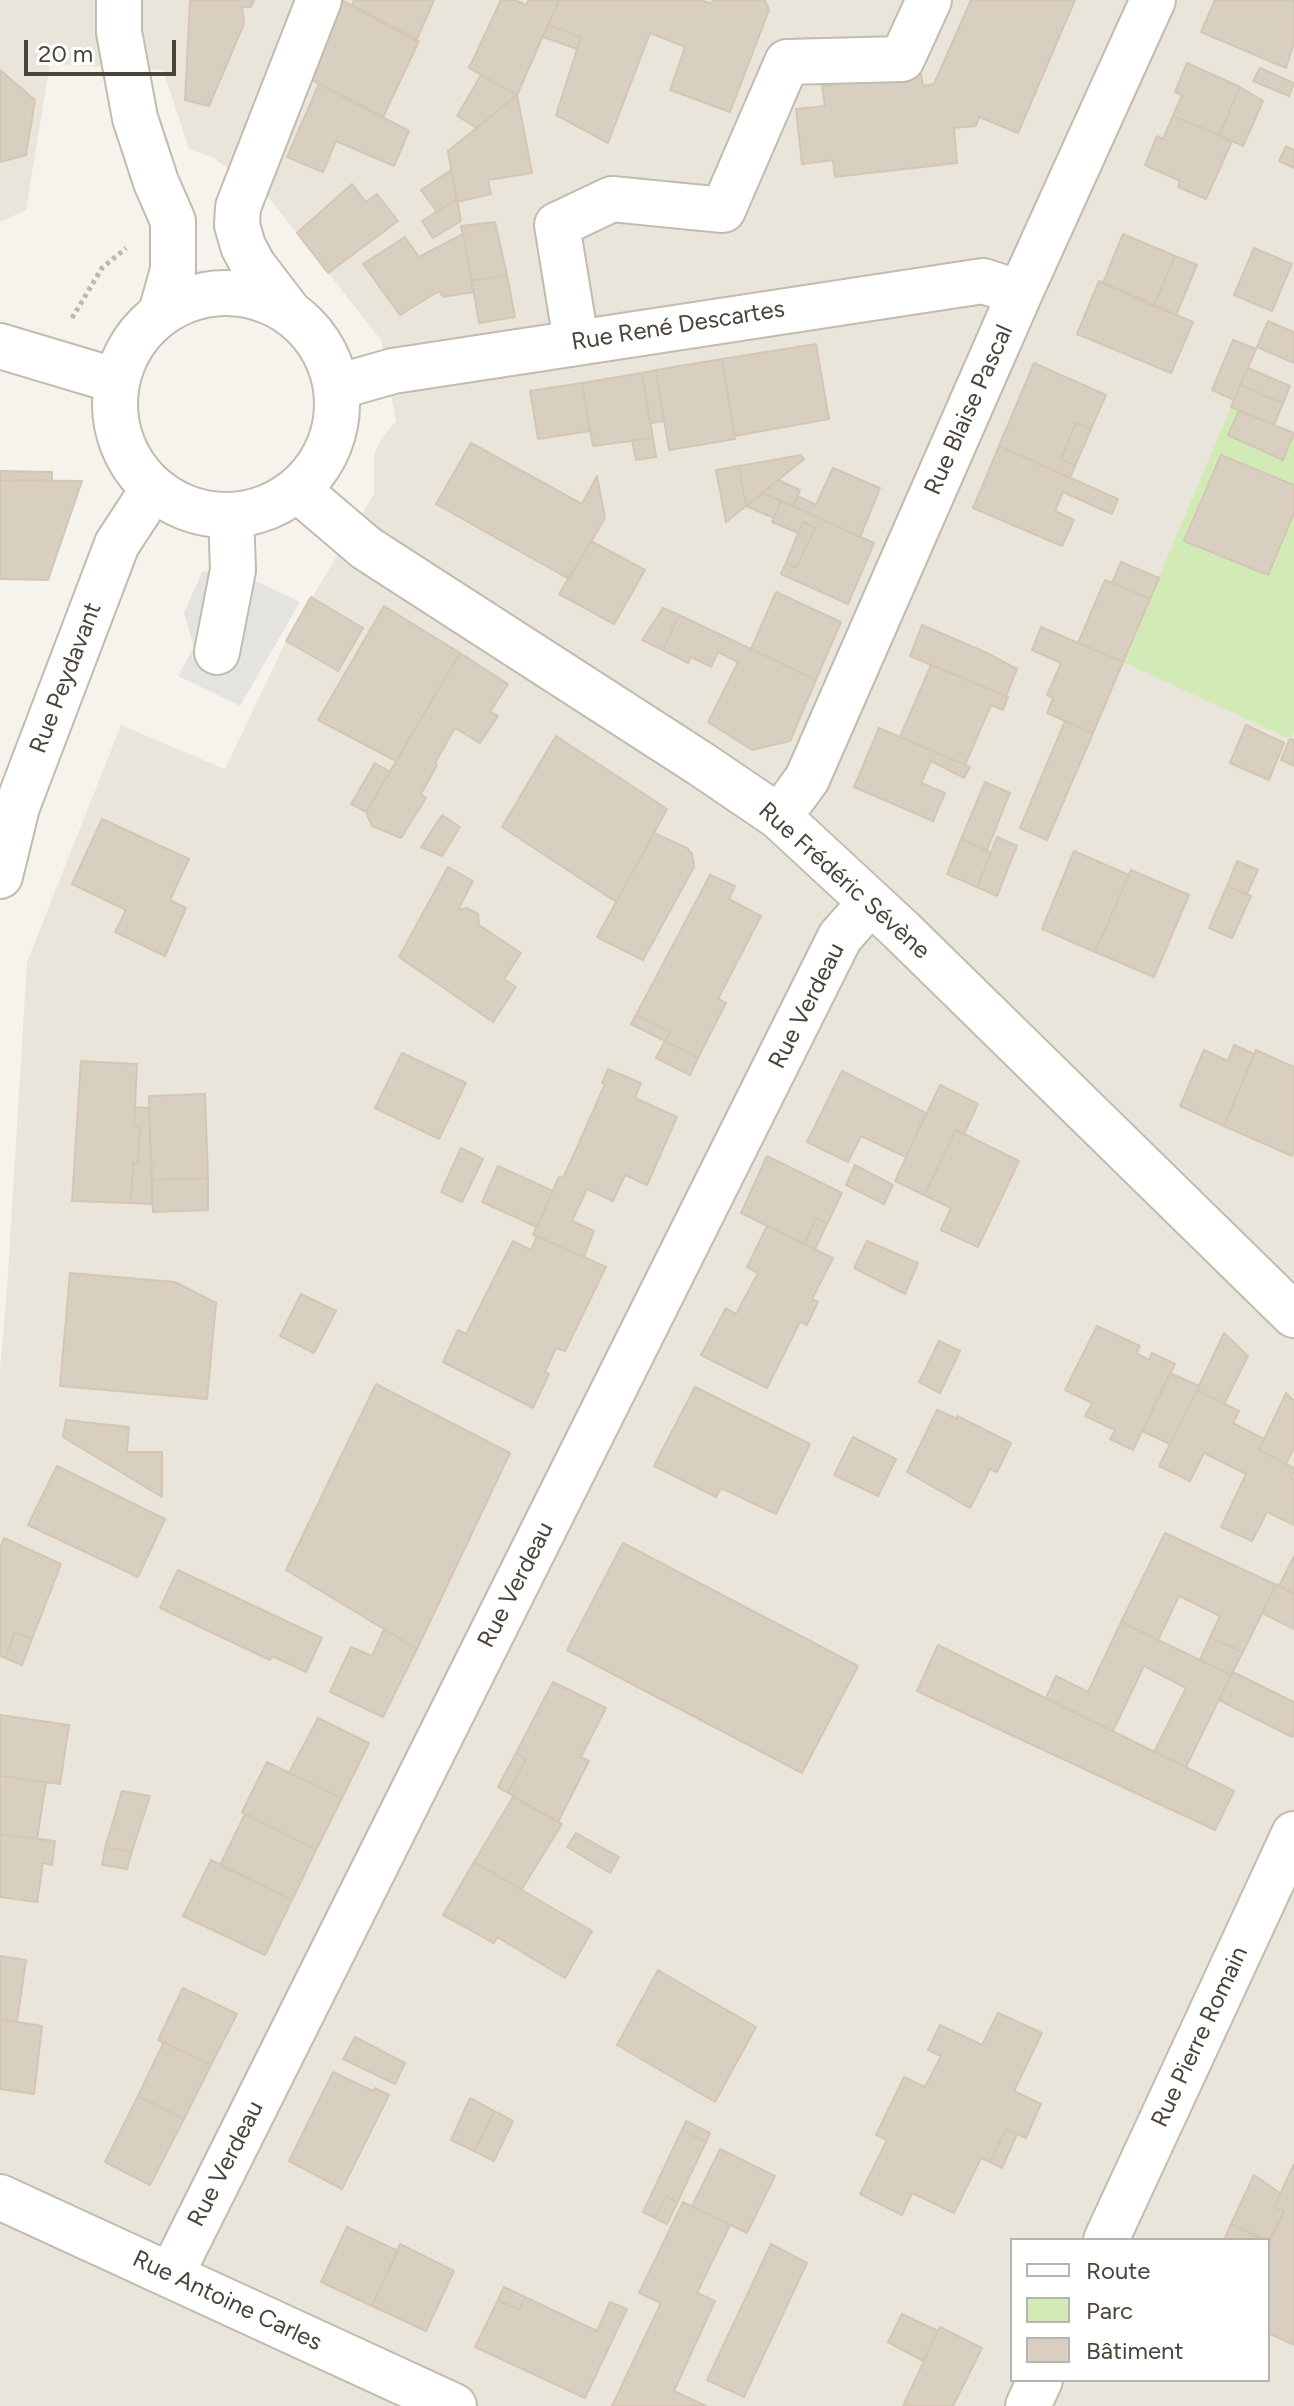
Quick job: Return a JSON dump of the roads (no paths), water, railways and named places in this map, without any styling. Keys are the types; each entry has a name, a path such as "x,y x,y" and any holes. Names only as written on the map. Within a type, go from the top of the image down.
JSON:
{"street":[{"path":"119,0 119,32 135,118 156,182 173,221 173,270 161,313"},
{"path":"289,312 259,297 225,292 192,298 161,313 141,331 126,355 117,381 114,411 120,440 134,467 153,489 177,504 203,514 231,515 266,509 298,490 322,461 336,426 337,387 328,358 312,332 289,312 253,265 237,225 238,207 319,0"},
{"path":"576,341 557,225 612,199 723,210 787,62 902,59 929,0"},
{"name":"Rue Blaise Pascal","path":"779,817 807,779 1020,293 1153,0"},
{"name":"Rue René Descartes","path":"337,387 393,371 983,281 1020,293"},
{"path":"0,346 117,381"},
{"name":"Rue Peydavant","path":"0,876 17,807 117,544 153,489"},
{"name":"Rue Frédéric Sévène","path":"298,490 366,548 779,817 871,902 1294,1315"},
{"path":"217,652 233,570 231,515"},
{"name":"Rue Verdeau","path":"171,2275 840,937 871,902"},
{"name":"Rue Pierre Romain","path":"1107,2238 1294,1834"},
{"name":"Rue Antoine Carles","path":"0,2197 454,2406"},
{"path":"1028,2406 1039,2382"}]}
